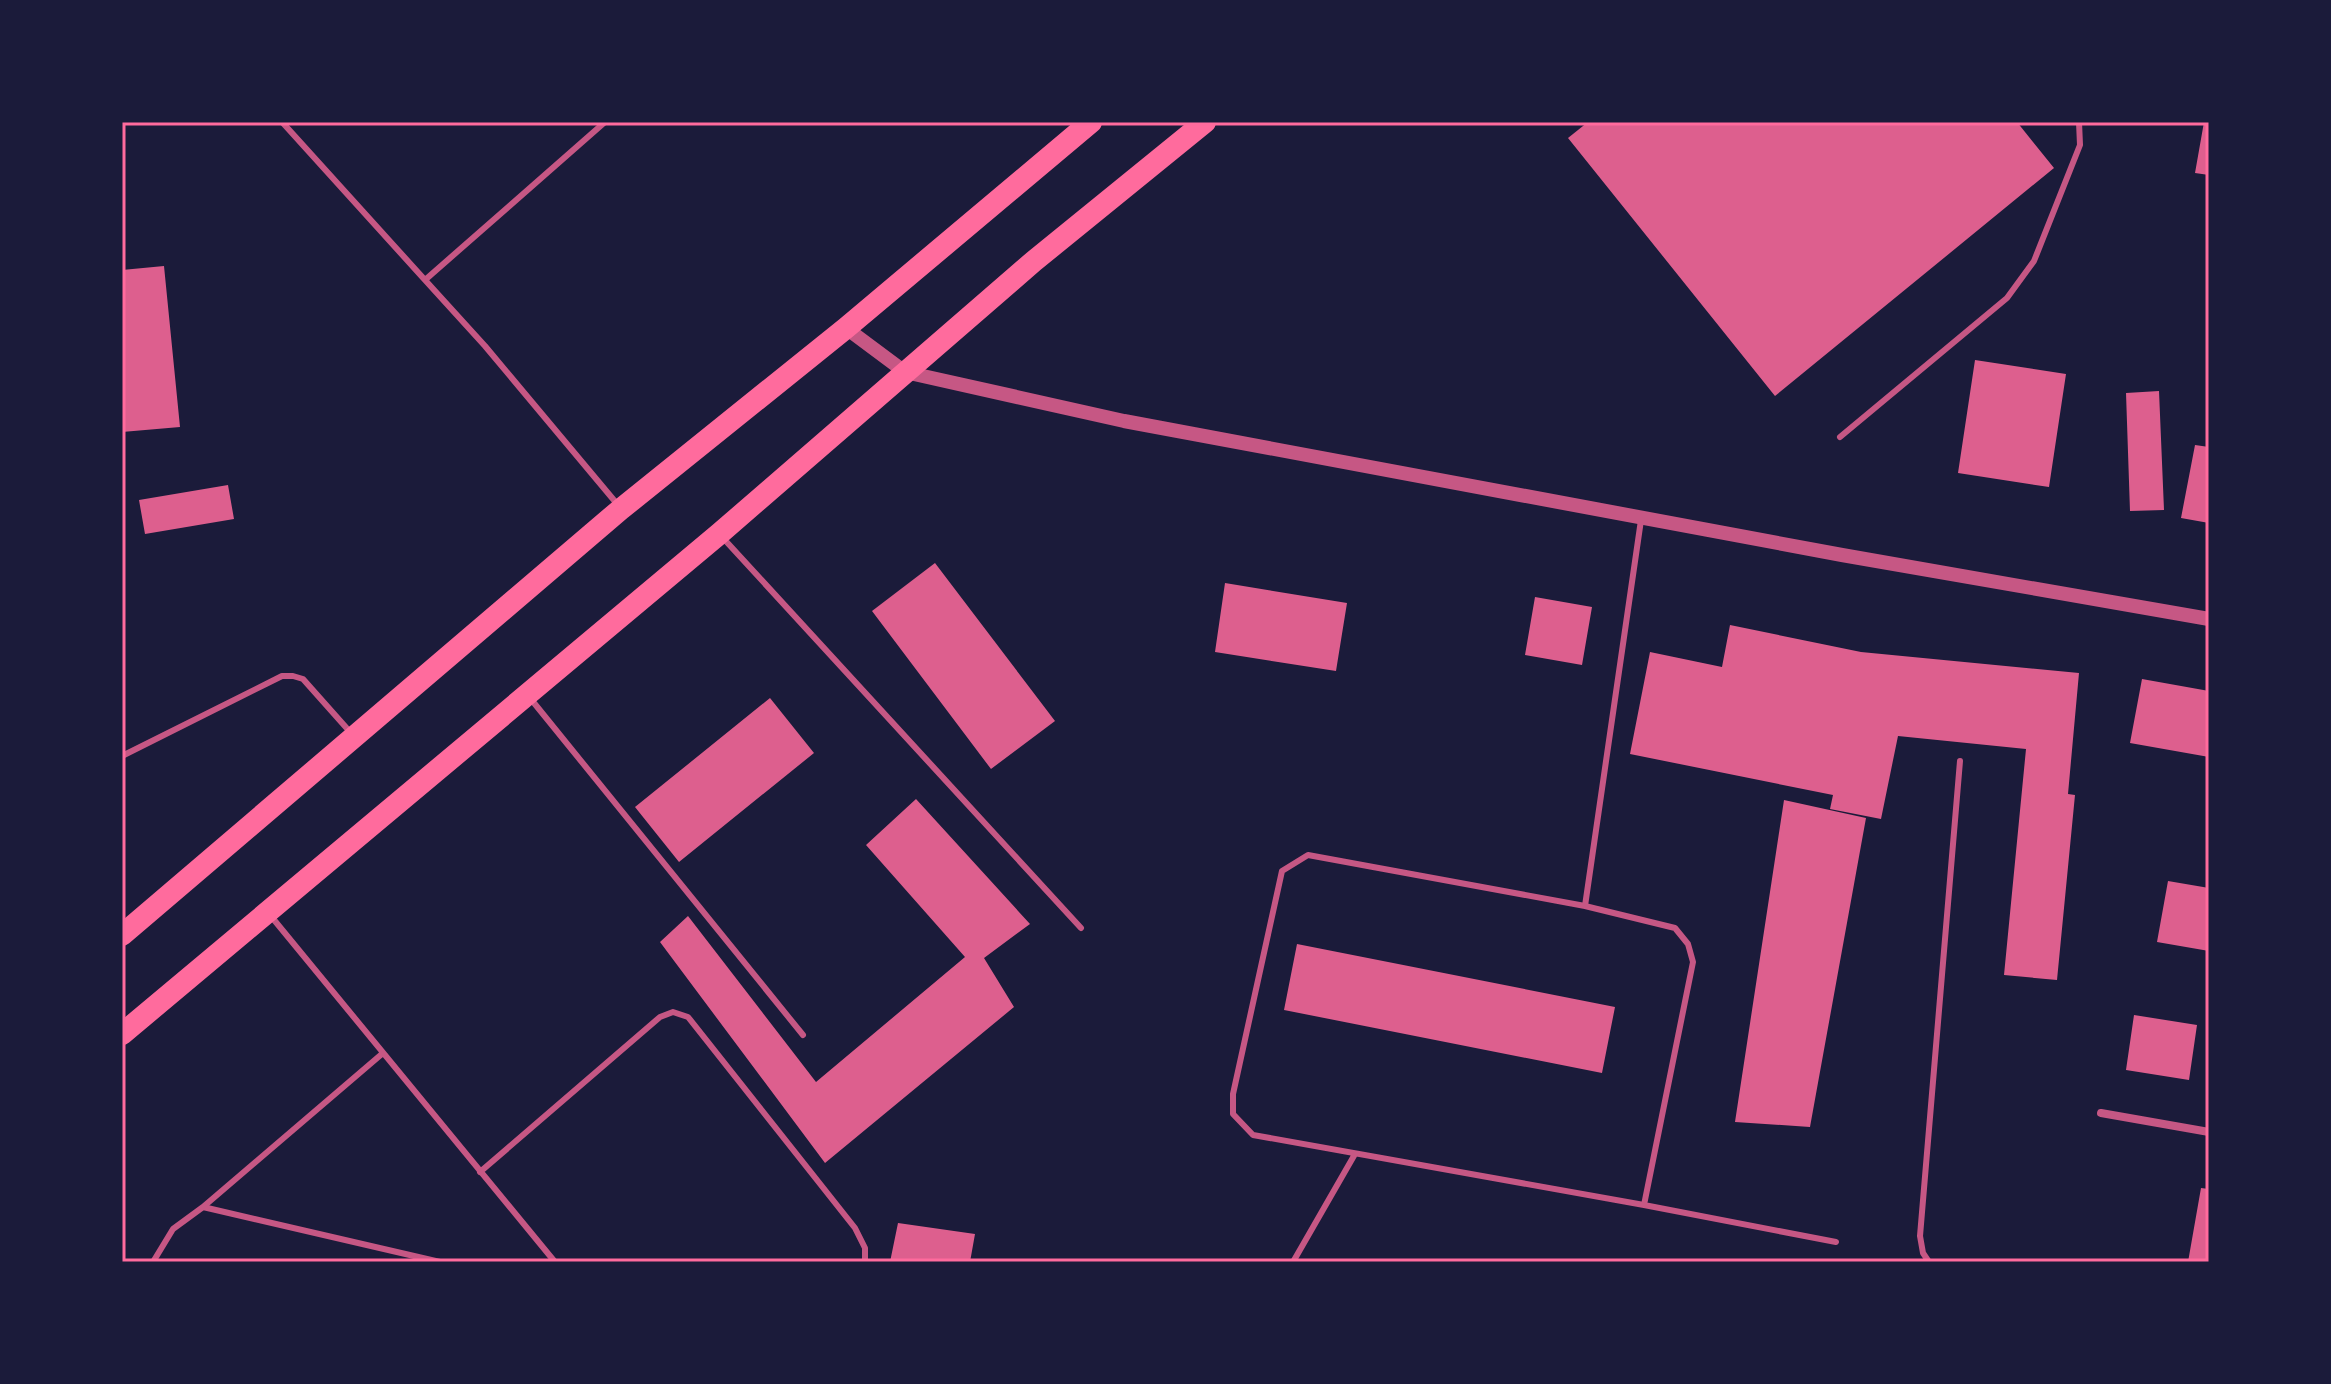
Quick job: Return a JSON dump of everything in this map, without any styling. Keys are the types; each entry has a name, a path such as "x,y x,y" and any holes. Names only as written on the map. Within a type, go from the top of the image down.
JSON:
{"highway":[{"path":"122,935 621,509 846,328 1091,122"},
{"path":"122,1034 719,534 1034,261 1205,122"}],"street":[{"path":"846,328 905,372 1124,421 1642,518 2209,619"},
{"path":"2101,1113 2209,1132"}],"lane":[{"path":"282,122 485,346 621,509"},
{"path":"425,280 605,122"},
{"path":"1840,437 2007,298 2034,261 2080,145 2079,122"},
{"path":"1585,906 1642,518"},
{"path":"719,534 1081,928"},
{"path":"122,756 282,676 303,679 355,737"},
{"path":"527,695 803,1035"},
{"path":"1929,1262 1923,1253 1920,1236 1960,761"},
{"path":"1644,1205 1693,962 1688,944 1675,928 1585,906 1308,855 1282,871 1233,1094 1233,1114 1253,1135 1836,1242"},
{"path":"267,912 555,1262"},
{"path":"480,1172 660,1017 673,1012 688,1017 855,1228 865,1248 865,1262"},
{"path":"153,1262 173,1229 203,1207 383,1053"},
{"path":"1293,1262 1355,1154"},
{"path":"203,1207 440,1262"}],"building":[{"path":"1588,122 2017,122 2054,168 1775,396 1568,138"},
{"path":"2204,122 2209,122 2209,175 2195,173"},
{"path":"164,266 180,427 122,432 122,270"},
{"path":"1975,360 2066,374 2049,487 1958,473"},
{"path":"2159,391 2164,510 2130,511 2126,393"},
{"path":"2195,445 2209,447 2209,523 2181,518"},
{"path":"228,485 234,519 145,534 139,500"},
{"path":"935,563 1055,721 991,769 872,611"},
{"path":"1225,583 1347,603 1336,671 1215,652"},
{"path":"1535,597 1592,607 1582,665 1525,655"},
{"path":"1730,625 1861,652 2079,673 2068,794 2075,795 2057,980 2004,975 2026,749 1898,736 1881,819 1830,809 1833,795 1630,754 1650,652 1722,667"},
{"path":"2142,679 2209,691 2209,757 2130,743"},
{"path":"770,698 814,753 679,862 635,807"},
{"path":"916,799 1030,924 984,958 1014,1007 825,1163 660,942 688,916 816,1082 965,957 866,845"},
{"path":"1784,800 1866,818 1810,1127 1735,1122"},
{"path":"2168,881 2209,888 2209,951 2157,942"},
{"path":"1297,944 1615,1007 1602,1073 1284,1010"},
{"path":"2134,1015 2197,1025 2189,1080 2126,1070"},
{"path":"2201,1188 2209,1189 2209,1262 2188,1262"},
{"path":"898,1223 975,1234 970,1262 890,1262"}]}
